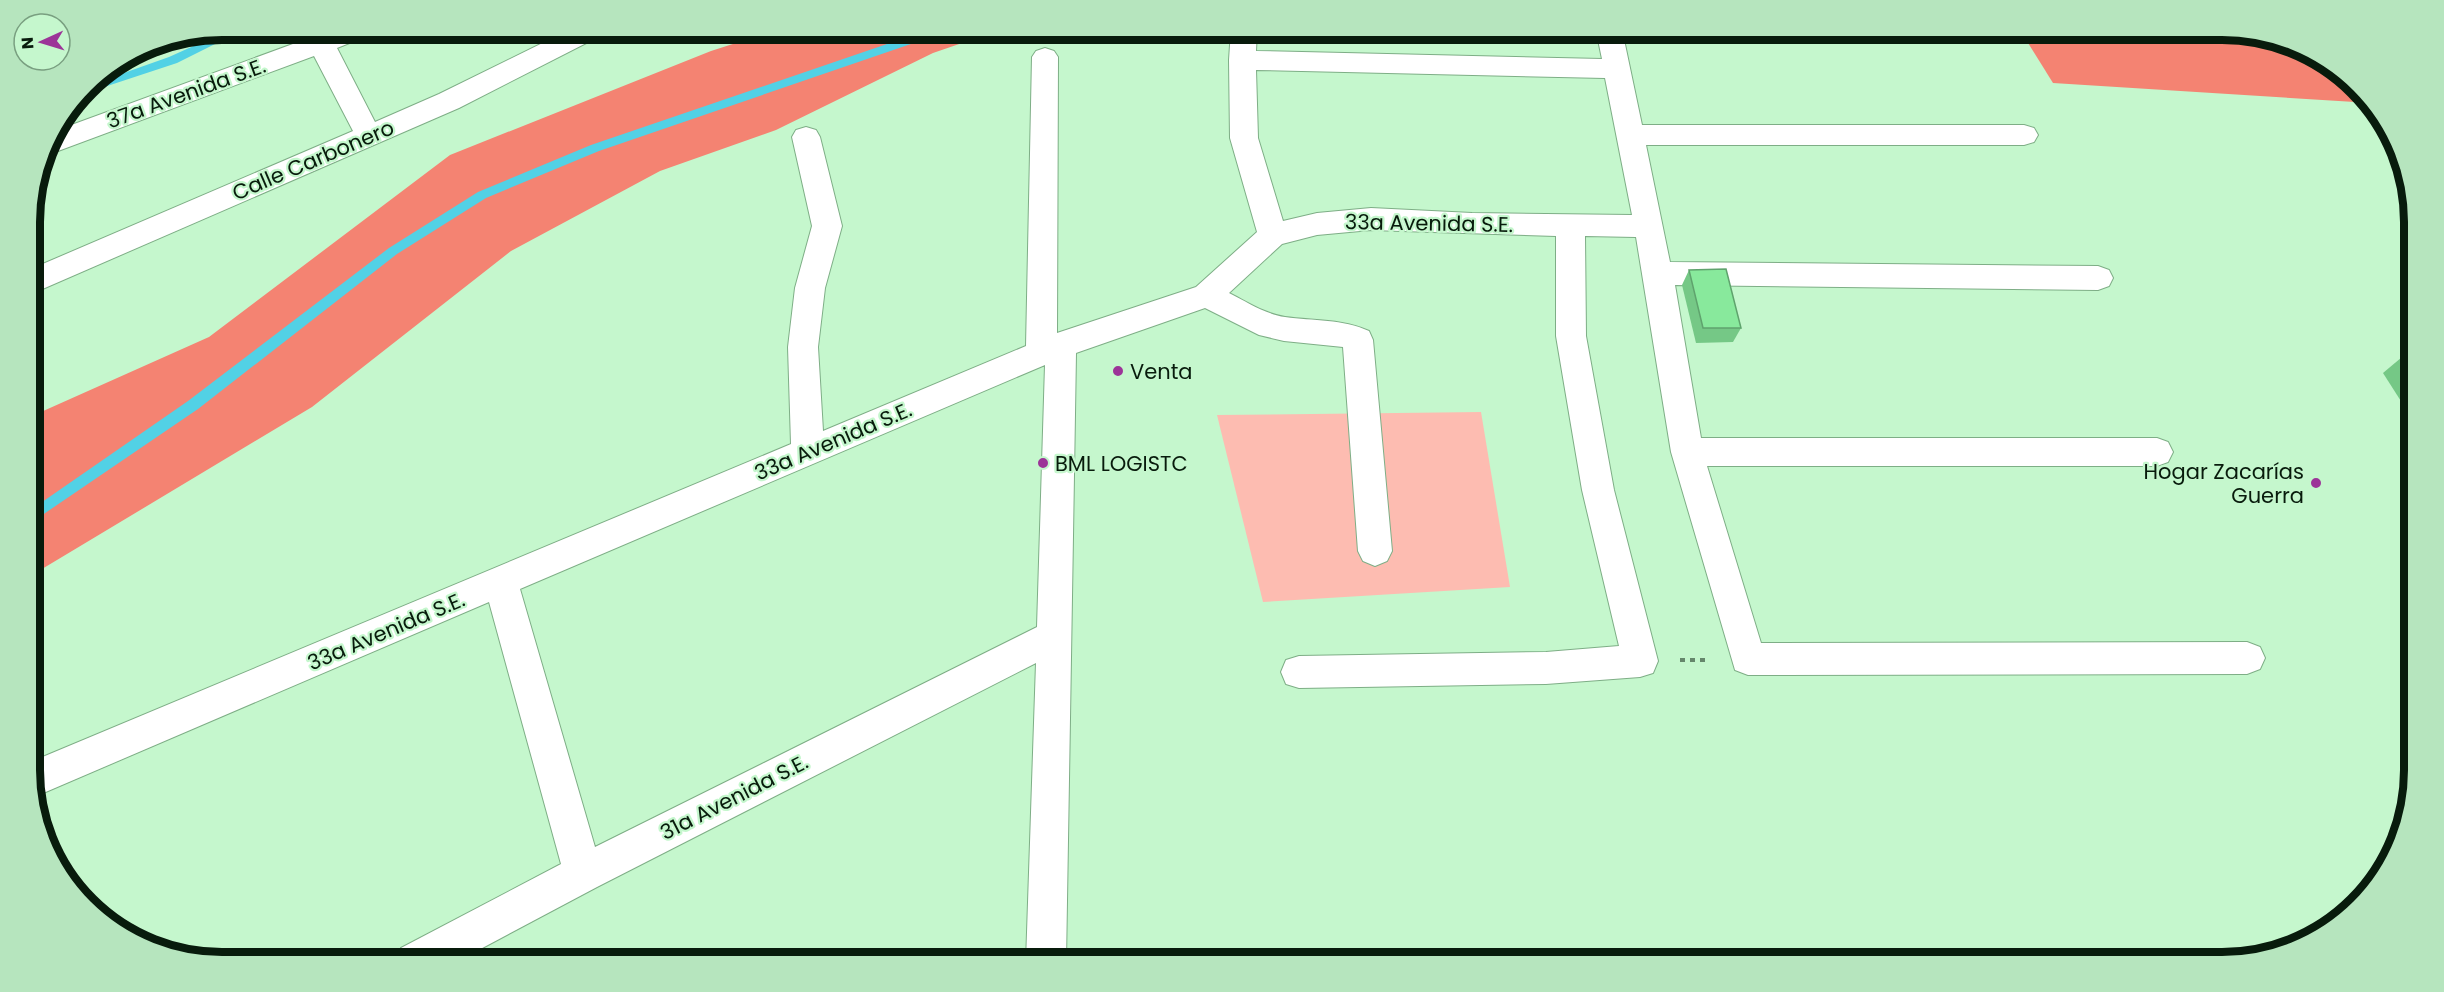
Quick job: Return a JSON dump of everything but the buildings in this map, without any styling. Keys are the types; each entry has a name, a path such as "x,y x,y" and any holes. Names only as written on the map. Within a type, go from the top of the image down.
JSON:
{"street":[{"name":"37a Avenida S.E.","path":"61,139 327,41"},
{"name":"Calle Carbonero","path":"41,278 449,101 569,41"},
{"path":"1243,41 1244,138 1273,235"},
{"path":"1611,41 1658,273 1687,452 1748,659 2247,658"},
{"path":"321,43 369,136"},
{"path":"1044,57 1051,349 1054,636 1046,952"},
{"path":"1242,60 1617,69"},
{"path":"1631,135 2024,135"},
{"path":"806,137 827,226 810,288 803,347 808,452"},
{"name":"33a Avenida S.E.","path":"41,776 1051,349 1207,295 1273,235 1317,224 1371,219 1472,224 1649,226"},
{"path":"1299,672 1546,668 1640,662 1598,490 1571,336 1569,224"},
{"path":"1658,273 2098,278"},
{"path":"1207,295 1260,323 1284,329 1350,336 1358,340 1375,551"},
{"path":"1687,452 2157,452"},
{"path":"501,582 583,873"},
{"name":"31a Avenida S.E.","path":"434,952 583,873 1054,636"}],"path":[{"path":"1640,662 1748,659"}],"shaded area":[{"path":"742,41 968,41 933,53 776,130 660,171 511,251 312,407 41,570 41,412 209,337 450,155 711,51"},
{"path":"2027,41 2233,41 2280,50 2302,59 2323,71 2357,102 2053,83"},
{"path":"1481,412 1510,587 1263,602 1217,415"}],"waterway":[{"path":"105,84 173,60 213,41"},
{"path":"41,510 193,405 393,251 482,195 595,148 907,41"}],"place":[{"name":"Venta","path":"1118,371"},
{"name":"BML LOGISTC","path":"1043,463"},
{"name":"Hogar Zacarías Guerra","path":"2316,483"}]}
